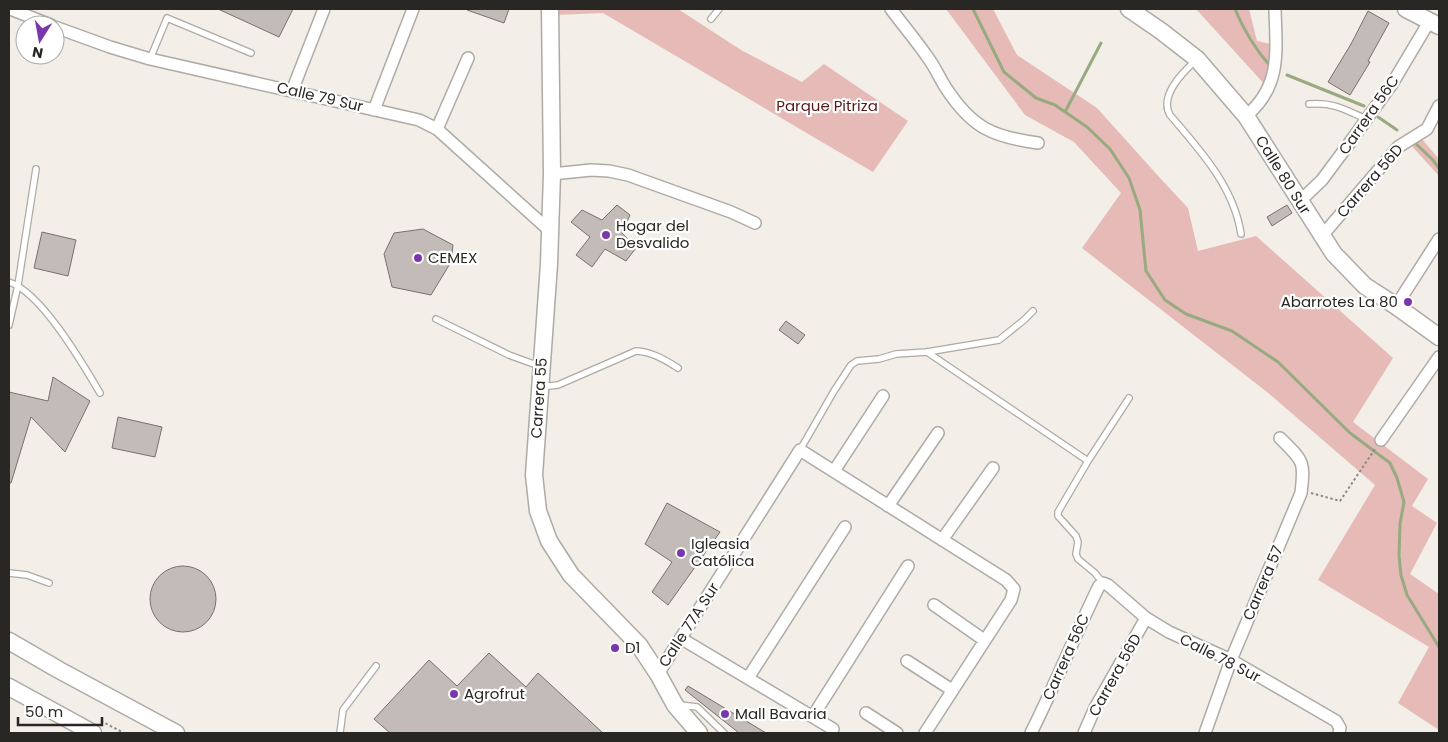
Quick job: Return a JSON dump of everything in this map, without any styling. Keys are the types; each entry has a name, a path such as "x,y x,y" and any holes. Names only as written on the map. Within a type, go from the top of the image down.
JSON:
{"street":[{"path":"10,9 28,12"},
{"path":"292,91 324,9"},
{"path":"374,110 413,9"},
{"name":"Carrera 55","path":"550,9 552,174 549,264 534,475 538,511 549,541 571,575 639,645 675,705 699,733"},
{"path":"891,9 926,54 946,88 963,111 989,132 1014,140 1038,143"},
{"name":"Calle 80 Sur","path":"1129,9 1161,31 1196,59 1246,116 1334,254 1365,286 1439,337"},
{"path":"1246,116 1261,102 1274,74 1277,57 1275,9"},
{"path":"1406,9 1434,24"},
{"name":"Carrera 56C","path":"1300,201 1322,180 1434,24"},
{"name":"Calle 79 Sur","path":"65,31 150,59 419,120 437,129 550,231"},
{"path":"437,129 468,58"},
{"name":"Carrera 56D","path":"1322,237 1398,147 1426,129 1439,106"},
{"path":"552,174 590,170 628,175 647,180 755,222"},
{"path":"1396,306 1439,239"},
{"path":"1381,440 1439,358"},
{"path":"834,471 884,396"},
{"path":"888,506 938,433"},
{"name":"Carrera 57","path":"1205,733 1231,660 1301,493 1304,474 1302,462 1280,438"},
{"path":"800,450 1006,580 1014,589 1011,600 925,733"},
{"name":"Calle 77A Sur","path":"658,674 682,639 800,450"},
{"path":"942,540 993,468"},
{"path":"748,678 845,528"},
{"path":"813,716 908,566"},
{"name":"Carrera 56C","path":"1031,733 1074,638 1099,586 1103,583"},
{"name":"Calle 78 Sur","path":"1103,583 1108,585 1146,618 1169,632 1231,660 1336,721 1340,730"},
{"path":"934,604 984,640"},
{"name":"Carrera 56D","path":"1084,733 1095,708 1146,618"},
{"path":"682,639 833,728"},
{"path":"9,641 176,733"},
{"path":"907,661 952,690"},
{"path":"9,687 93,733"},
{"path":"866,713 897,733"}],"lane":[{"path":"710,18 719,9"},
{"path":"150,59 167,18 251,53"},
{"path":"1196,59 1187,68 1169,94 1167,108 1170,116 1211,164 1231,200 1238,218 1241,234"},
{"path":"1309,104 1325,103 1341,107 1366,119"},
{"path":"9,325 18,285 36,169"},
{"path":"9,282 18,285 44,311 70,344 100,393"},
{"path":"800,450 834,391 851,365 857,361 999,340 1024,320 1033,310"},
{"path":"436,319 509,355 541,366"},
{"path":"539,387 558,385 636,351 645,351 678,368"},
{"path":"927,352 1088,461"},
{"path":"1103,583 1095,573 1078,559 1076,554 1078,542 1076,536 1058,516 1088,461 1129,398"},
{"path":"9,574 27,575 49,582"},
{"path":"340,733 343,710 376,666"},
{"path":"675,705 697,707 724,733"}],"path":[{"path":"1301,493 1312,493 1340,501 1370,457"}],"green space":[{"name":"Parque Pitriza","path":"555,9 678,9 741,50 802,82 824,64 908,121 873,172 603,13 555,15"},
{"path":"946,9 993,9 1017,55 1097,108 1188,208 1198,251 1256,236 1393,358 1353,422 1428,479 1412,506 1437,523 1410,574 1439,594 1439,730 1398,703 1429,647 1318,580 1375,485 1267,392 1082,248 1121,193 1074,142 1025,115"},
{"path":"1196,9 1249,9 1257,41 1275,45 1267,87"},
{"path":"1421,138 1439,159 1439,176 1410,144"}],"building":[{"path":"218,9 293,9 279,37"},
{"path":"467,9 509,9 504,23"},
{"path":"1368,11 1389,23 1368,61 1370,62 1350,95 1328,82"},
{"name":"Hogar del Desvalido","path":"617,205 630,215 622,233 636,248 626,261 605,249 592,267 576,255 590,237 571,222 582,210 602,220"},
{"path":"1287,205 1292,213 1272,226 1267,217"},
{"name":"CEMEX","path":"423,229 453,245 451,262 431,295 392,287 384,254 394,233"},
{"path":"42,232 76,240 68,276 34,268"},
{"path":"786,321 805,335 798,344 779,330"},
{"path":"53,377 90,401 65,452 31,417 11,483 9,483 9,392 48,401"},
{"path":"118,417 162,427 155,457 112,448"},
{"name":"Igleasia Católica","path":"667,503 720,532 668,605 652,592 672,562 645,544"},
{"path":"176,566 190,566 202,571 211,580 216,592 214,612 207,623 190,632 176,632 164,627 155,618 150,606 150,592 155,580 164,571"},
{"name":"Agrofrut","path":"489,653 526,687 538,673 603,733 390,733 374,719 429,660 457,686"},
{"name":"Mall Bavaria","path":"688,686 766,733 739,733 685,690"}],"waterway":[{"path":"973,9 1004,72 1036,98 1055,105 1087,127 1110,149 1129,178 1140,210 1146,271 1165,300 1186,314 1232,331 1278,362 1350,433 1390,463 1397,478 1404,502 1400,524 1399,556 1401,575 1407,595 1439,647"},
{"path":"1235,9 1250,40 1271,67"},
{"path":"1065,112 1101,43"},
{"path":"1287,75 1364,106"},
{"path":"1378,117 1397,130"},
{"path":"1415,143 1439,168"}],"place":[{"name":"Hogar del Desvalido","path":"606,235"},
{"name":"CEMEX","path":"418,258"},
{"name":"Abarrotes La 80","path":"1408,302"},
{"name":"Igleasia Católica","path":"681,553"},
{"name":"D1","path":"615,648"},
{"name":"Agrofrut","path":"454,694"},
{"name":"Mall Bavaria","path":"725,714"}]}
